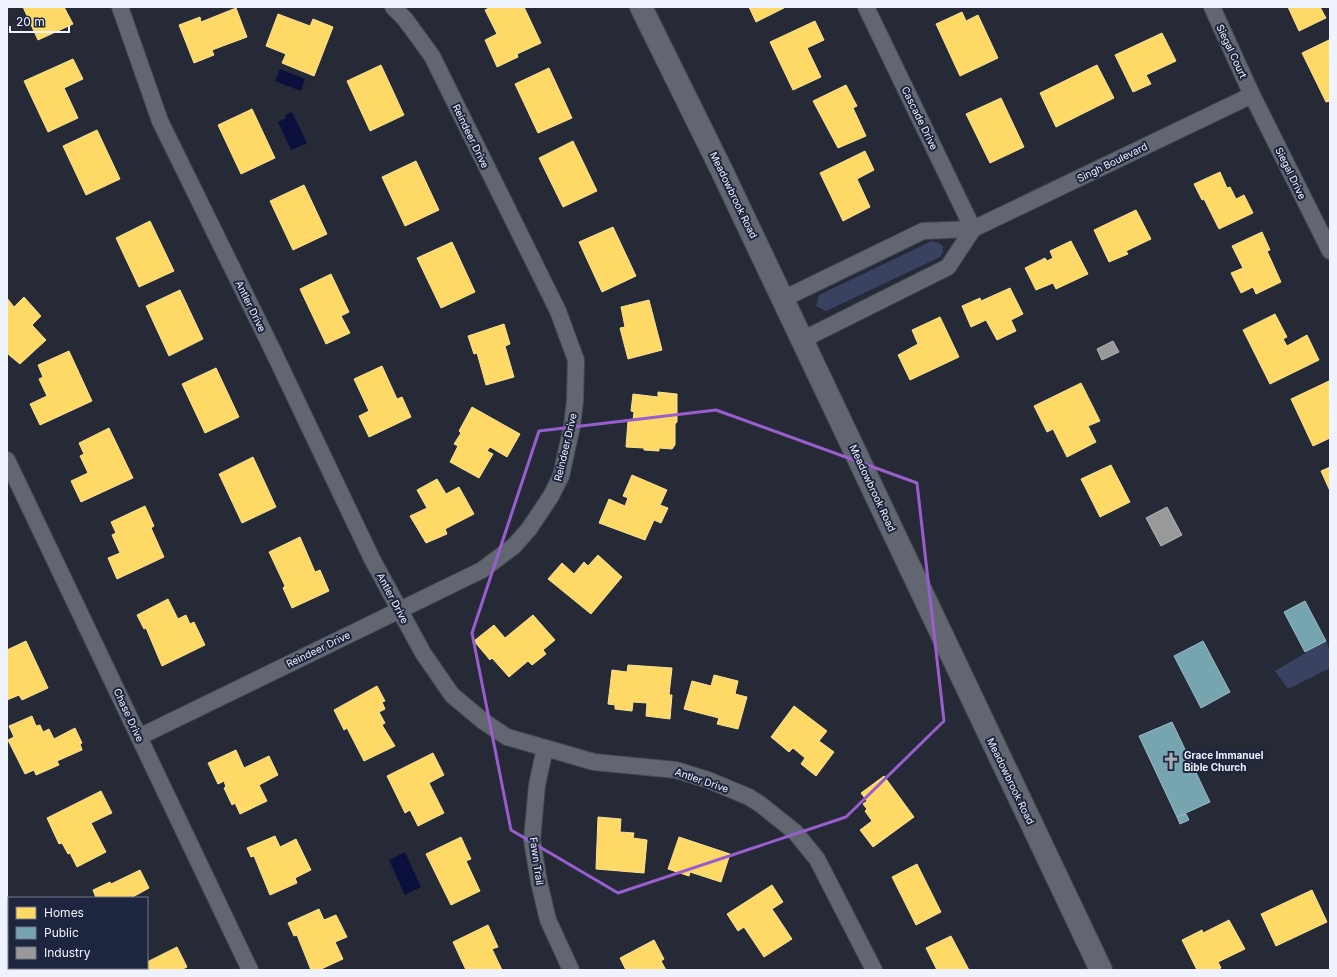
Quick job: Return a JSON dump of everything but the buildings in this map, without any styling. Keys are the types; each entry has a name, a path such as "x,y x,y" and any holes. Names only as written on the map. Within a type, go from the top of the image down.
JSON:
{"street":[{"name":"Antler Drive","path":"120,7 160,121 273,351 372,559 423,653 452,695 483,722 507,737 594,762 676,770 708,780 749,797 760,804 795,832 817,859 874,970"},
{"name":"Reindeer Drive","path":"139,737 482,570 514,546 529,529 551,496 561,476 572,426 575,401 576,360 558,311 432,56 405,19 393,7"},
{"name":"Meadowbrook Road","path":"641,7 783,299 1102,970"},
{"name":"Cascade Drive","path":"866,7 973,229"},
{"name":"Siegal Court","path":"1212,7 1252,95"},
{"name":"Singh Boulevard","path":"783,299 923,231 973,229 1252,95"},
{"name":"Siegal Drive","path":"1252,95 1330,251"},
{"path":"802,340 948,267 973,229"},
{"name":"Chase Drive","path":"7,460 250,970"},
{"name":"Fawn Trail","path":"545,748 537,785 532,840 539,882 548,920 571,970"}],"highlighted area":[{"path":"716,410 917,483 944,721 846,817 618,893 511,830 472,633 539,431"}],"shaded area":[{"path":"280,69 305,79 301,91 275,81"},
{"path":"292,112 307,143 291,150 278,122 286,118 285,115"},
{"path":"932,241 943,246 943,252 940,257 826,311 816,306 819,295"},
{"path":"1326,641 1330,650 1330,668 1288,689 1275,671"},
{"path":"405,852 421,887 405,895 389,860"}],"place":[{"name":"Grace Immanuel Bible Church","path":"1171,761"}]}
